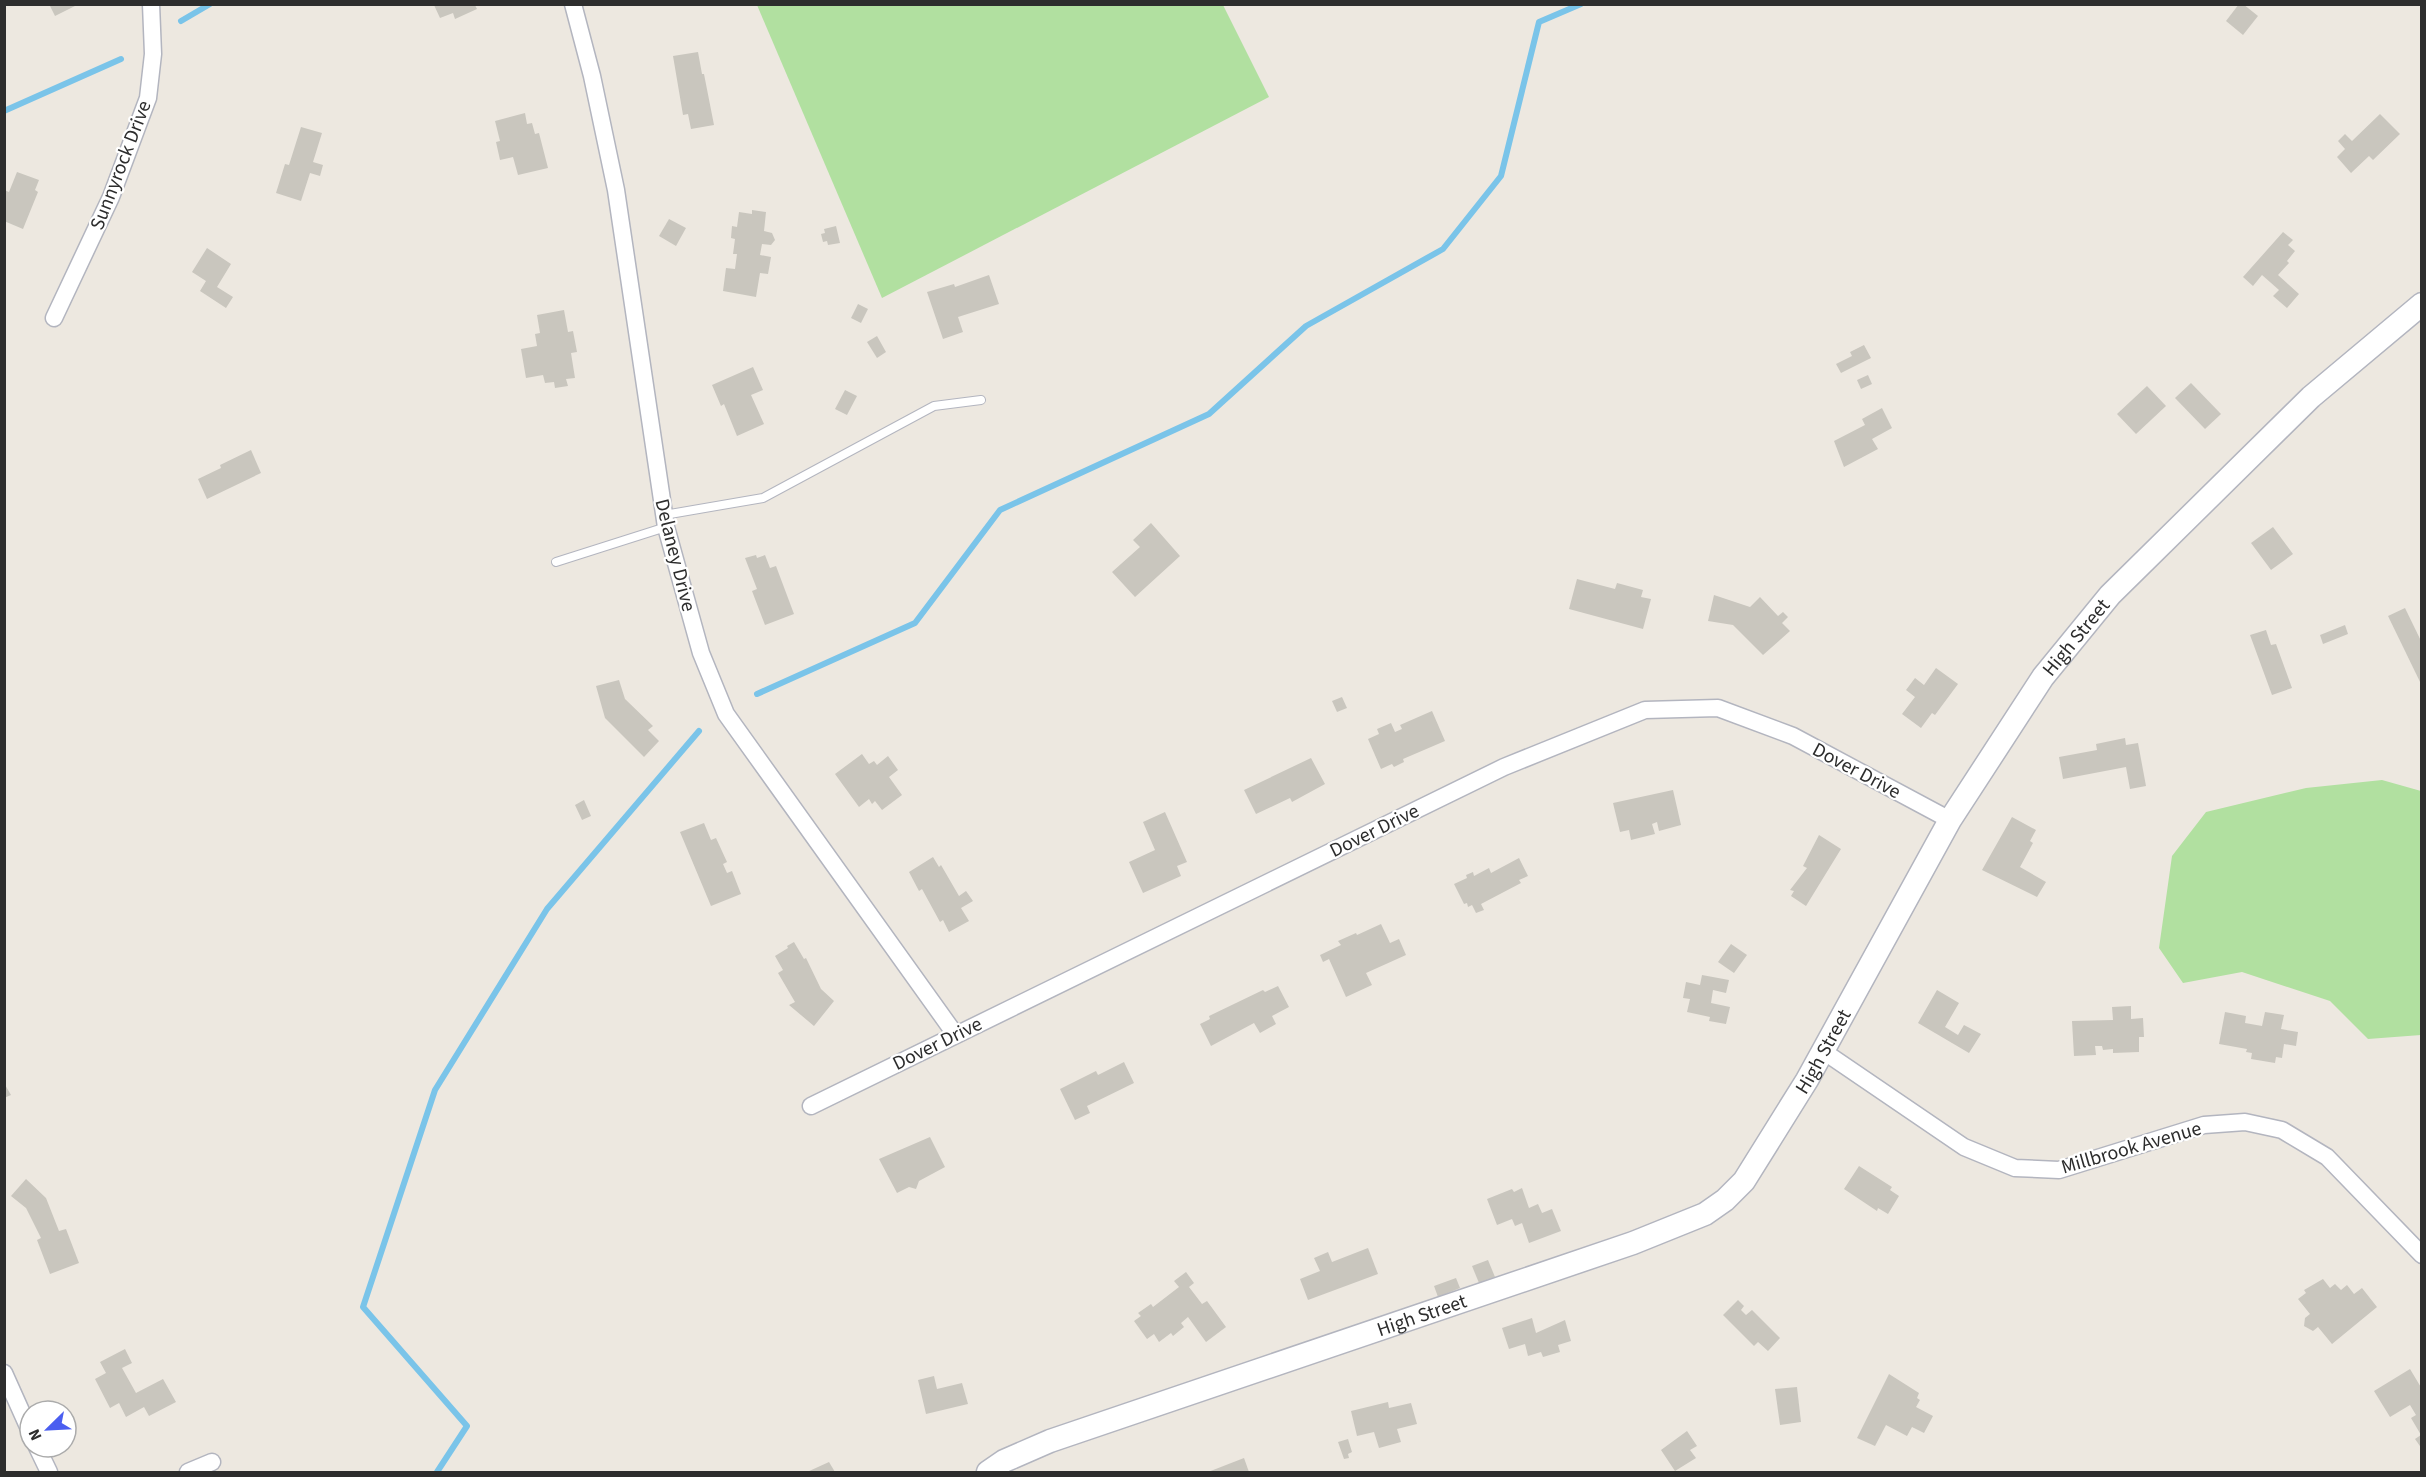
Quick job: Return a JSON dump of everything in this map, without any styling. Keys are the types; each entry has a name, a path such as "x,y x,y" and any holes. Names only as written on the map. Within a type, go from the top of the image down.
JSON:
{"street":[{"name":"Sunnyrock Drive","path":"54,318 111,197 148,98 153,54 151,4"},
{"name":"Delaney Drive","path":"573,4 592,76 616,190 665,521 701,653 726,714 955,1034"},
{"name":"High Street","path":"988,1473 1004,1461 1067,1434 1633,1243 1704,1214 1725,1200 1744,1180 1823,1051 1950,820 2043,677 2110,595 2312,397 2421,304"},
{"name":"Dover Drive","path":"810,1106 1504,767 1645,710 1718,708 1793,736 1950,820"},
{"name":"Millbrook Avenue","path":"1823,1051 1964,1147 2015,1167 2059,1170 2204,1125 2246,1122 2282,1130 2327,1157 2421,1255"},
{"path":"4,1373 18,1404"},
{"path":"43,1459 49,1473"},
{"path":"188,1473 212,1462"}],"lane":[{"path":"556,561 665,521 763,498 934,406 981,400"}],"green space":[{"path":"757,5 1223,5 1269,97 882,298"},
{"path":"2382,780 2421,791 2421,1035 2368,1039 2330,1001 2242,972 2183,983 2159,948 2172,856 2206,812 2306,788"}],"building":[{"path":"49,4 79,4 55,16"},
{"path":"2239,4 2243,4 2258,16 2243,35 2226,21"},
{"path":"434,5 475,5 477,9 455,19 453,13 440,18"},
{"path":"698,52 714,125 691,129 688,114 683,115 673,56"},
{"path":"525,113 527,124 532,123 535,134 539,133 548,168 518,175 513,157 500,160 496,142 500,141 495,121"},
{"path":"2380,114 2400,134 2373,160 2369,156 2351,173 2337,157 2345,149 2338,141 2345,134 2352,141"},
{"path":"301,127 322,133 313,162 323,165 320,176 310,173 301,201 276,193 285,164 289,165"},
{"path":"17,172 39,180 35,190 38,192 23,229 4,221 4,190 9,192"},
{"path":"752,210 766,212 764,231 772,233 775,240 771,245 762,244 760,255 771,257 768,274 760,273 756,297 723,291 726,268 735,269 737,254 733,254 735,239 731,238 732,226 737,227 739,212 752,214"},
{"path":"669,219 686,228 676,246 659,236"},
{"path":"836,226 840,243 828,245 827,241 823,242 821,234 825,233 824,229"},
{"path":"2283,232 2293,240 2288,245 2295,251 2287,261 2289,263 2278,275 2299,294 2287,308 2273,296 2279,290 2262,275 2253,286 2243,277"},
{"path":"207,248 231,264 217,287 233,297 226,308 200,291 206,281 192,272"},
{"path":"989,275 999,304 958,317 963,332 943,339 927,292 954,284 955,287"},
{"path":"858,304 868,309 861,323 851,318"},
{"path":"564,310 568,332 573,331 577,352 571,353 575,378 566,379 568,386 555,388 554,382 545,383 543,375 526,378 521,349 537,346 535,334 540,333 537,315"},
{"path":"877,336 886,352 877,358 867,342"},
{"path":"1864,345 1871,358 1841,373 1836,364 1852,356 1850,352"},
{"path":"753,367 763,390 751,395 764,424 737,436 724,404 721,406 712,385"},
{"path":"1868,375 1872,384 1861,389 1857,380"},
{"path":"2191,383 2221,414 2205,429 2175,398"},
{"path":"2147,386 2166,406 2136,434 2117,414"},
{"path":"845,390 857,396 847,415 835,409"},
{"path":"1882,408 1892,428 1872,439 1878,449 1844,467 1834,441 1865,425 1862,419"},
{"path":"251,450 261,473 207,499 198,479"},
{"path":"1151,523 1180,556 1135,597 1112,572 1140,547 1133,540"},
{"path":"2273,527 2293,554 2271,570 2251,543"},
{"path":"756,555 757,558 765,555 770,568 776,566 794,614 765,625 752,591 757,589 745,558"},
{"path":"1577,579 1615,589 1617,583 1643,590 1641,597 1651,599 1643,629 1569,609"},
{"path":"1714,595 1750,607 1760,597 1778,616 1783,612 1788,617 1782,623 1790,631 1763,655 1733,625 1708,621"},
{"path":"2405,608 2422,643 2422,686 2388,616"},
{"path":"2345,625 2348,634 2323,644 2320,635"},
{"path":"2266,630 2271,645 2276,644 2292,688 2272,695 2250,635"},
{"path":"1936,668 1958,684 1935,715 1932,713 1921,728 1902,714 1915,697 1906,690 1915,678 1924,685"},
{"path":"619,680 625,699 653,726 648,730 659,741 644,757 605,718 596,686"},
{"path":"1342,697 1347,708 1337,712 1332,701"},
{"path":"1432,711 1445,741 1403,759 1404,762 1394,767 1392,764 1381,769 1368,739 1379,734 1377,729 1391,723 1395,732 1402,729 1400,725"},
{"path":"2125,738 2126,745 2138,743 2146,786 2130,789 2126,767 2063,779 2059,757 2097,750 2096,744"},
{"path":"862,754 869,764 874,761 877,765 888,756 898,770 889,777 902,795 882,810 875,801 872,804 869,799 859,807 835,774"},
{"path":"1311,758 1325,784 1292,802 1290,798 1256,814 1244,790"},
{"path":"1673,790 1681,825 1659,831 1657,822 1652,824 1655,834 1631,840 1629,830 1620,832 1613,803"},
{"path":"584,800 591,816 582,820 575,805"},
{"path":"1165,812 1187,862 1177,866 1181,876 1143,893 1129,862 1155,850 1143,822"},
{"path":"2012,817 2036,830 2030,841 2033,843 2020,867 2046,882 2037,897 1982,870"},
{"path":"704,823 711,840 716,838 727,862 723,864 727,873 732,871 741,894 711,906 680,832"},
{"path":"1819,835 1841,849 1806,906 1791,896 1794,891 1790,890 1807,868 1803,866"},
{"path":"933,857 939,867 941,865 959,896 966,891 973,901 961,908 969,921 949,932 943,920 940,922 922,889 919,891 909,872"},
{"path":"1519,858 1528,876 1519,880 1521,883 1481,904 1484,910 1476,913 1472,905 1468,907 1467,903 1464,904 1454,884 1467,878 1466,875 1473,872 1474,876 1489,868 1491,873"},
{"path":"1381,924 1390,943 1399,939 1406,955 1366,973 1372,985 1346,997 1329,959 1323,962 1320,955 1341,945 1338,941"},
{"path":"794,942 804,959 806,958 821,989 834,1001 814,1026 789,1005 795,1002 778,973 783,970 775,956"},
{"path":"1731,944 1747,955 1734,973 1718,962"},
{"path":"1702,975 1729,980 1726,993 1713,990 1711,1003 1730,1007 1726,1024 1709,1021 1710,1017 1687,1012 1690,999 1683,998 1686,982 1700,985"},
{"path":"1278,986 1289,1007 1272,1016 1276,1024 1260,1033 1254,1023 1211,1046 1200,1024 1210,1019 1209,1016 1263,990 1265,992"},
{"path":"1937,990 1959,1003 1945,1027 1958,1035 1964,1025 1981,1034 1969,1053 1918,1023"},
{"path":"2131,1006 2131,1019 2143,1018 2144,1037 2139,1037 2139,1052 2113,1053 2113,1049 2103,1050 2102,1046 2095,1046 2096,1055 2074,1056 2072,1021 2113,1020 2112,1007"},
{"path":"2225,1012 2246,1016 2245,1023 2262,1026 2265,1012 2284,1015 2281,1029 2298,1032 2296,1046 2284,1044 2282,1058 2276,1057 2275,1063 2251,1059 2252,1053 2246,1052 2247,1049 2219,1044"},
{"path":"1124,1062 1134,1083 1087,1106 1090,1113 1075,1120 1060,1089 1096,1071 1098,1075"},
{"path":"4,1083 11,1095 4,1098"},
{"path":"930,1137 945,1167 919,1181 916,1189 909,1187 897,1193 879,1159"},
{"path":"1859,1166 1892,1187 1890,1190 1899,1196 1888,1214 1878,1208 1877,1211 1844,1189"},
{"path":"26,1179 46,1198 59,1231 66,1229 79,1263 50,1274 37,1240 41,1238 26,1208 11,1196"},
{"path":"1522,1188 1529,1208 1538,1204 1542,1213 1552,1209 1561,1231 1529,1243 1522,1223 1515,1226 1512,1219 1497,1225 1487,1199 1512,1189 1514,1192"},
{"path":"1368,1248 1378,1274 1308,1300 1300,1279 1320,1271 1314,1258 1328,1252 1332,1262"},
{"path":"1488,1260 1495,1277 1479,1283 1472,1266"},
{"path":"1186,1272 1194,1283 1189,1287 1202,1304 1207,1301 1226,1327 1206,1342 1188,1317 1181,1323 1184,1327 1173,1336 1171,1333 1159,1342 1154,1334 1147,1339 1134,1321 1141,1316 1138,1313 1151,1304 1153,1307 1179,1287 1174,1281"},
{"path":"1456,1278 1460,1288 1438,1297 1434,1286"},
{"path":"2323,1279 2330,1288 2335,1284 2341,1290 2347,1285 2354,1294 2362,1288 2377,1307 2332,1344 2318,1327 2313,1331 2304,1326 2305,1318 2310,1314 2298,1299 2306,1293 2304,1290"},
{"path":"1738,1300 1744,1306 1741,1310 1746,1315 1752,1310 1780,1338 1768,1351 1758,1342 1754,1346 1723,1315"},
{"path":"1532,1318 1536,1333 1565,1320 1571,1341 1558,1345 1560,1352 1543,1357 1541,1352 1528,1356 1525,1344 1509,1349 1502,1328"},
{"path":"125,1349 132,1363 122,1368 136,1393 163,1379 176,1402 149,1416 144,1407 126,1417 119,1403 110,1408 95,1379 106,1373 100,1362"},
{"path":"2410,1369 2422,1389 2422,1449 2415,1439 2421,1435 2411,1418 2416,1415 2410,1405 2390,1417 2374,1391"},
{"path":"1889,1374 1919,1393 1917,1398 1920,1400 1916,1407 1933,1416 1924,1433 1912,1427 1907,1436 1886,1425 1875,1446 1857,1438"},
{"path":"934,1376 937,1389 962,1383 968,1404 926,1414 918,1380"},
{"path":"1797,1387 1801,1422 1780,1425 1775,1389"},
{"path":"1388,1402 1389,1408 1411,1403 1417,1424 1397,1429 1401,1442 1379,1448 1374,1432 1357,1436 1351,1411"},
{"path":"1687,1431 1697,1446 1690,1450 1696,1458 1675,1471 1661,1450"},
{"path":"1348,1439 1352,1452 1348,1454 1349,1458 1344,1459 1338,1442"},
{"path":"1244,1458 1249,1472 1208,1472"},
{"path":"829,1462 835,1472 807,1472"}],"waterway":[{"path":"181,21 210,4"},
{"path":"757,694 915,623 1000,510 1209,414 1306,326 1443,249 1501,176 1539,22 1581,4"},
{"path":"4,111 121,59"},
{"path":"437,1472 467,1426 363,1307 435,1090 547,909 699,731"}]}
